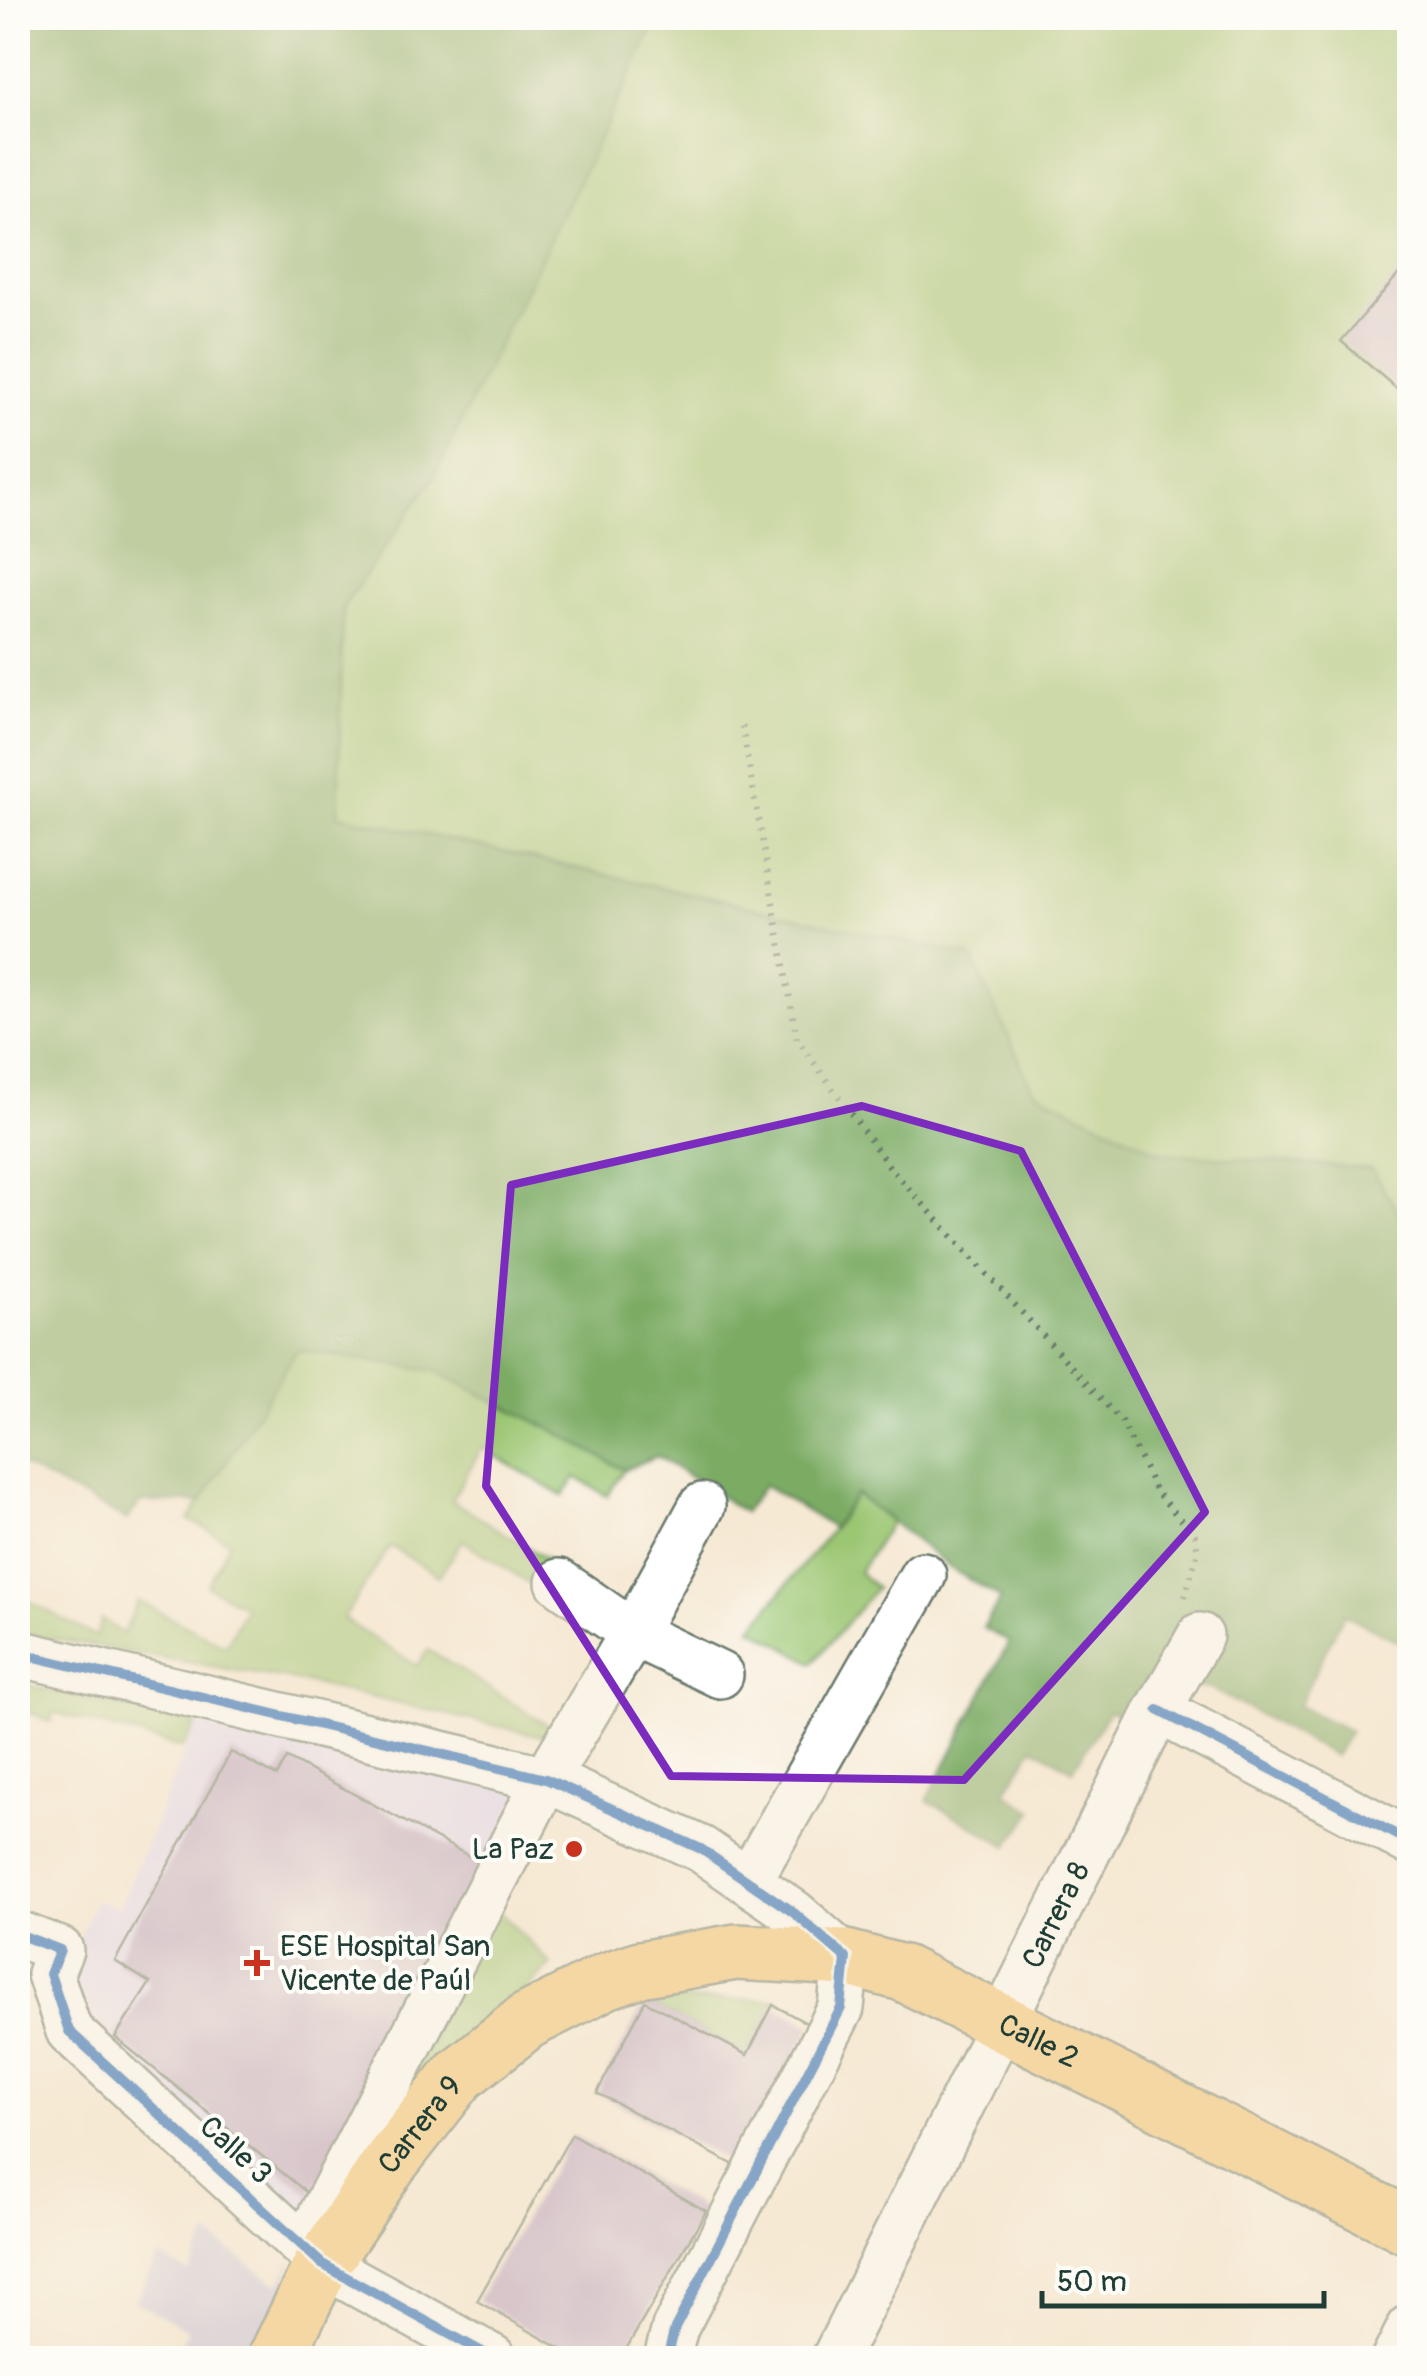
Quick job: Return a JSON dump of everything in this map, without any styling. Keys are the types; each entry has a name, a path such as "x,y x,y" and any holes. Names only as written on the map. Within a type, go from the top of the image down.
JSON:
{"highway":[{"name":"Calle 2","path":"640,1969 736,1952 846,1958 903,1973 1410,2227"},
{"name":"Carrera 9","path":"276,2358 313,2255 459,2075 527,2022 606,1980 640,1969"}],"street":[{"path":"313,2255 546,1779 702,1506"},
{"path":"749,1880 924,1575"},
{"path":"559,1582 632,1632 720,1675"},
{"name":"Carrera 8","path":"834,2358 1158,1710 1200,1636"},
{"path":"18,1653 546,1779 701,1849 749,1880 846,1958 841,2008 675,2328 666,2358"},
{"path":"1158,1710 1410,1842"},
{"name":"Calle 3","path":"18,1934 60,1950 50,1974 69,2031 313,2255 492,2358"},
{"path":"1395,2358 1410,2328"}],"path":[{"path":"742,726 797,1039 891,1168 1122,1422 1156,1492 1195,1535 1198,1552 1183,1604 1188,1620 1200,1636"}],"highlighted area":[{"path":"862,1106 1021,1151 1205,1512 964,1780 671,1776 486,1486 511,1185"}],"shaded area":[{"name":"ESE Hospital San Vicente de Paúl","path":"197,1723 543,1794 305,2220 82,2024 59,1974 76,1947 95,1900 119,1908"},
{"path":"208,2235 278,2284 293,2258 273,2358 173,2358 188,2330 135,2302 158,2256 189,2272"}],"green space":[{"path":"18,18 1409,18 1409,1229 1371,1169 1162,1153 1033,1090 971,956 338,815 343,607 432,479"},
{"path":"18,18 658,18 433,479 343,607 338,815 971,956 1033,1090 1162,1153 1371,1169 1409,1229 1409,1647 1344,1614 1298,1706 1350,1731 1335,1756 1211,1689 1181,1685 1152,1732 1109,1711 1073,1770 1033,1747 1005,1792 1033,1811 1008,1846 927,1800 1009,1642 983,1628 1001,1598 953,1570 856,1494 833,1528 764,1485 744,1512 657,1456 624,1470 435,1371 297,1350 201,1502 141,1502 127,1520 18,1464"},
{"path":"297,1350 435,1371 624,1470 607,1496 576,1477 563,1496 482,1448 451,1500 562,1569 556,1579 539,1569 529,1583 462,1540 439,1576 390,1546 343,1619 417,1666 428,1650 551,1727 546,1737 304,1682 18,1633 18,1595 96,1637 102,1619 123,1634 138,1601 226,1646 245,1607 207,1586 230,1542 189,1520"},
{"path":"855,1494 891,1522 859,1572 876,1588 813,1663 752,1628 833,1528"},
{"path":"18,1683 197,1723 183,1748 53,1712 51,1722 18,1707"},
{"path":"492,1905 551,1964 426,2095 323,2250"},
{"path":"777,1999 747,2055 645,2001"}],"building":[{"path":"1410,261 1410,400 1341,341"},
{"name":"ESE Hospital San Vicente de Paúl","path":"231,1752 277,1776 287,1758 493,1869 310,2195 115,2037 150,1983 115,1961"},
{"path":"645,2001 747,2055 773,2005 812,2026 738,2167 597,2093"},
{"path":"572,2134 706,2211 621,2358 577,2358 477,2301"}],"cycle path":[{"path":"18,1653 546,1779 701,1849 794,1913 846,1958 841,2008 675,2328 667,2358"},
{"path":"1158,1710 1410,1842"},
{"path":"18,1934 60,1950 50,1974 69,2031 322,2264 493,2358"}],"place":[{"name":"La Paz","path":"574,1849"},
{"name":"ESE Hospital San Vicente de Paúl","path":"257,1963"}]}
